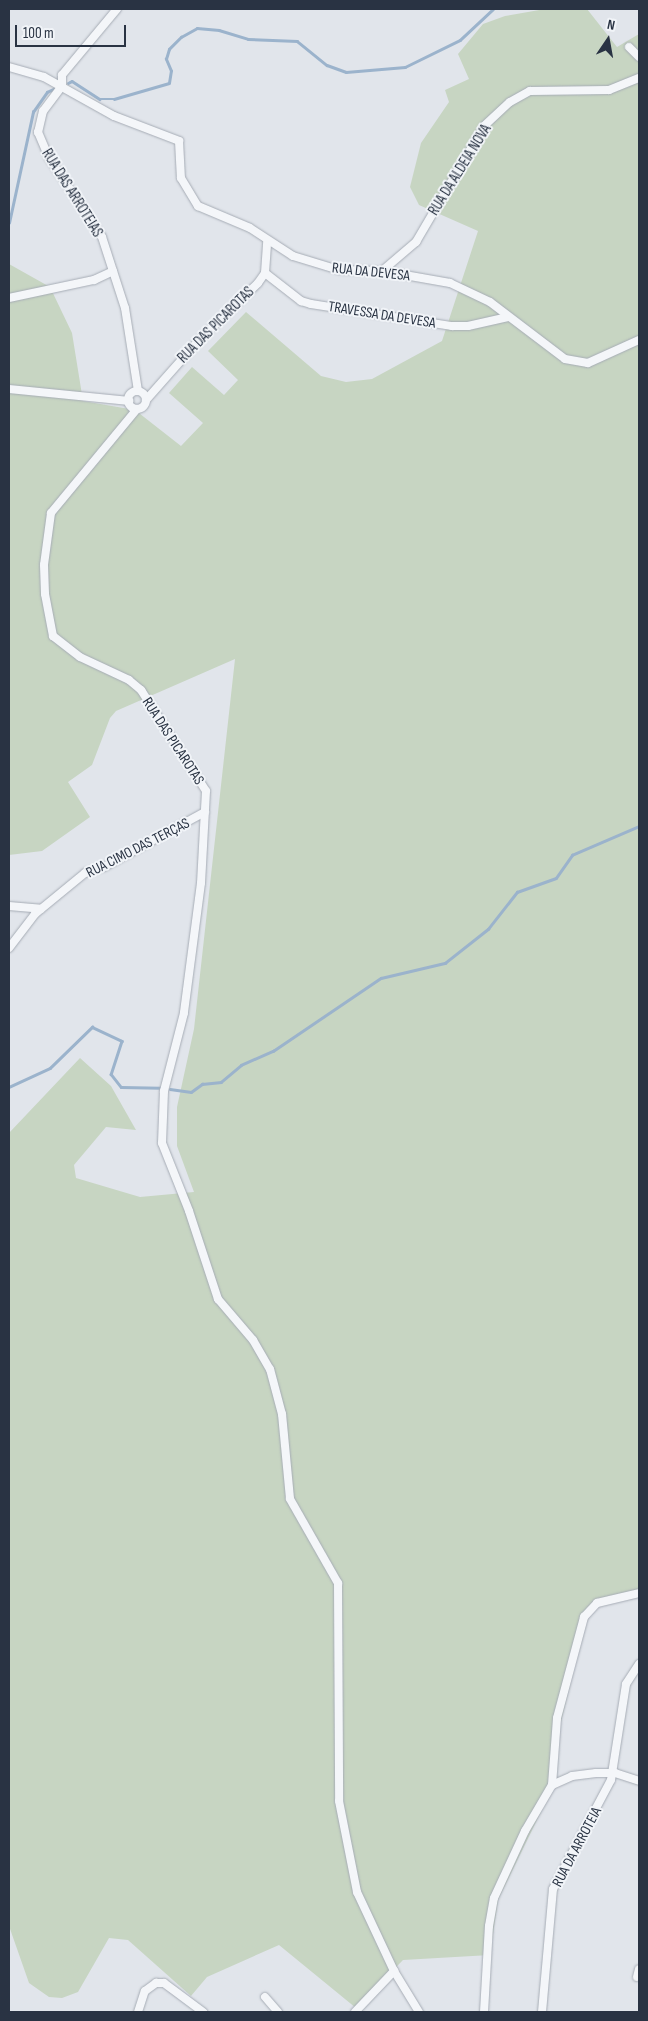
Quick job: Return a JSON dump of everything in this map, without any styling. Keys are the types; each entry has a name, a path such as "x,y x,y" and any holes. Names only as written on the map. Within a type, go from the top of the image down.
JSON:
{"street":[{"name":"RUA DAS ARROTEIAS","path":"117,9 62,75 62,86 42,111 38,132 49,158 102,238 125,308 138,392"},
{"path":"629,47 639,57"},
{"path":"9,67 24,69 62,86"},
{"name":"RUA DA ALDEIA NOVA","path":"382,272 416,242 484,126 510,102 530,91 609,90 639,78"},
{"name":"RUA DA DEVESA","path":"62,86 114,116 179,141 181,178 198,206 250,228 267,242 318,265 339,270 382,272 450,283 490,302 565,359 588,363 639,340"},
{"name":"RUA DAS PICAROTAS","path":"146,400 265,272 267,242"},
{"path":"9,298 94,280 113,272"},
{"name":"TRAVESSA DA DEVESA","path":"265,272 301,301 311,304 452,326 468,326 508,317"},
{"path":"9,389 129,401 137,409 144,406 146,400 138,392 131,394 129,401"},
{"name":"RUA DAS PICAROTAS","path":"137,409 51,513 44,565 45,594 53,636 61,645 129,680 156,711 206,790 200,883 184,1013 164,1091 160,1129 168,1160 187,1204 218,1299 253,1340 270,1369 282,1414 290,1499 338,1583 339,1801 357,1892 394,1971 419,2012"},
{"name":"RUA CIMO DAS TERÇAS","path":"9,948 41,909 85,873 104,867 205,812"},
{"path":"9,906 41,909"},
{"path":"484,2012 489,1926 494,1898 525,1830 552,1785 557,1718 584,1617 596,1603 639,1593"},
{"name":"RUA DA ARROTEIA","path":"542,2012 548,1923 553,1889 612,1773 626,1684 639,1664"},
{"path":"552,1785 572,1776 612,1773 639,1781"},
{"path":"355,2012 394,1971"},
{"path":"138,2012 145,1991 156,1983 164,1983 203,2012"},
{"path":"265,1997 278,2012"}],"green space":[{"path":"545,9 587,9 617,47 639,34 639,1591 601,1600 587,1615 560,1726 556,1781 498,1900 490,1955 403,1960 356,2008 279,1945 207,1977 191,1996 128,1940 109,1938 78,1992 62,1998 49,1997 29,1983 9,1926 9,1133 80,1058 111,1086 136,1130 106,1127 74,1165 76,1178 140,1197 194,1192 177,1146 177,1107 194,1029 235,659 116,711 110,718 92,765 68,782 90,817 42,851 9,855 9,264 50,287 72,333 83,401 135,410 181,446 203,423 169,393 192,367 224,395 238,380 208,351 246,312 321,376 346,382 372,379 442,341 478,231 419,205 410,187 421,143 449,102 445,90 469,79 458,54 483,24 505,16"}],"waterway":[{"path":"68,83 72,81 100,99 114,99 169,83 171,71 166,59 169,49 181,37 197,28 219,30 248,39 297,41 327,65 346,72 405,67 460,40 493,9"},
{"path":"9,223 33,112 47,92 56,88"},
{"path":"170,1089 191,1092 202,1084 221,1082 241,1065 273,1051 381,978 445,963 488,929 517,892 556,878 572,855 639,826"},
{"path":"9,1087 50,1068 92,1027 122,1041 111,1074 121,1087 160,1088"}]}
